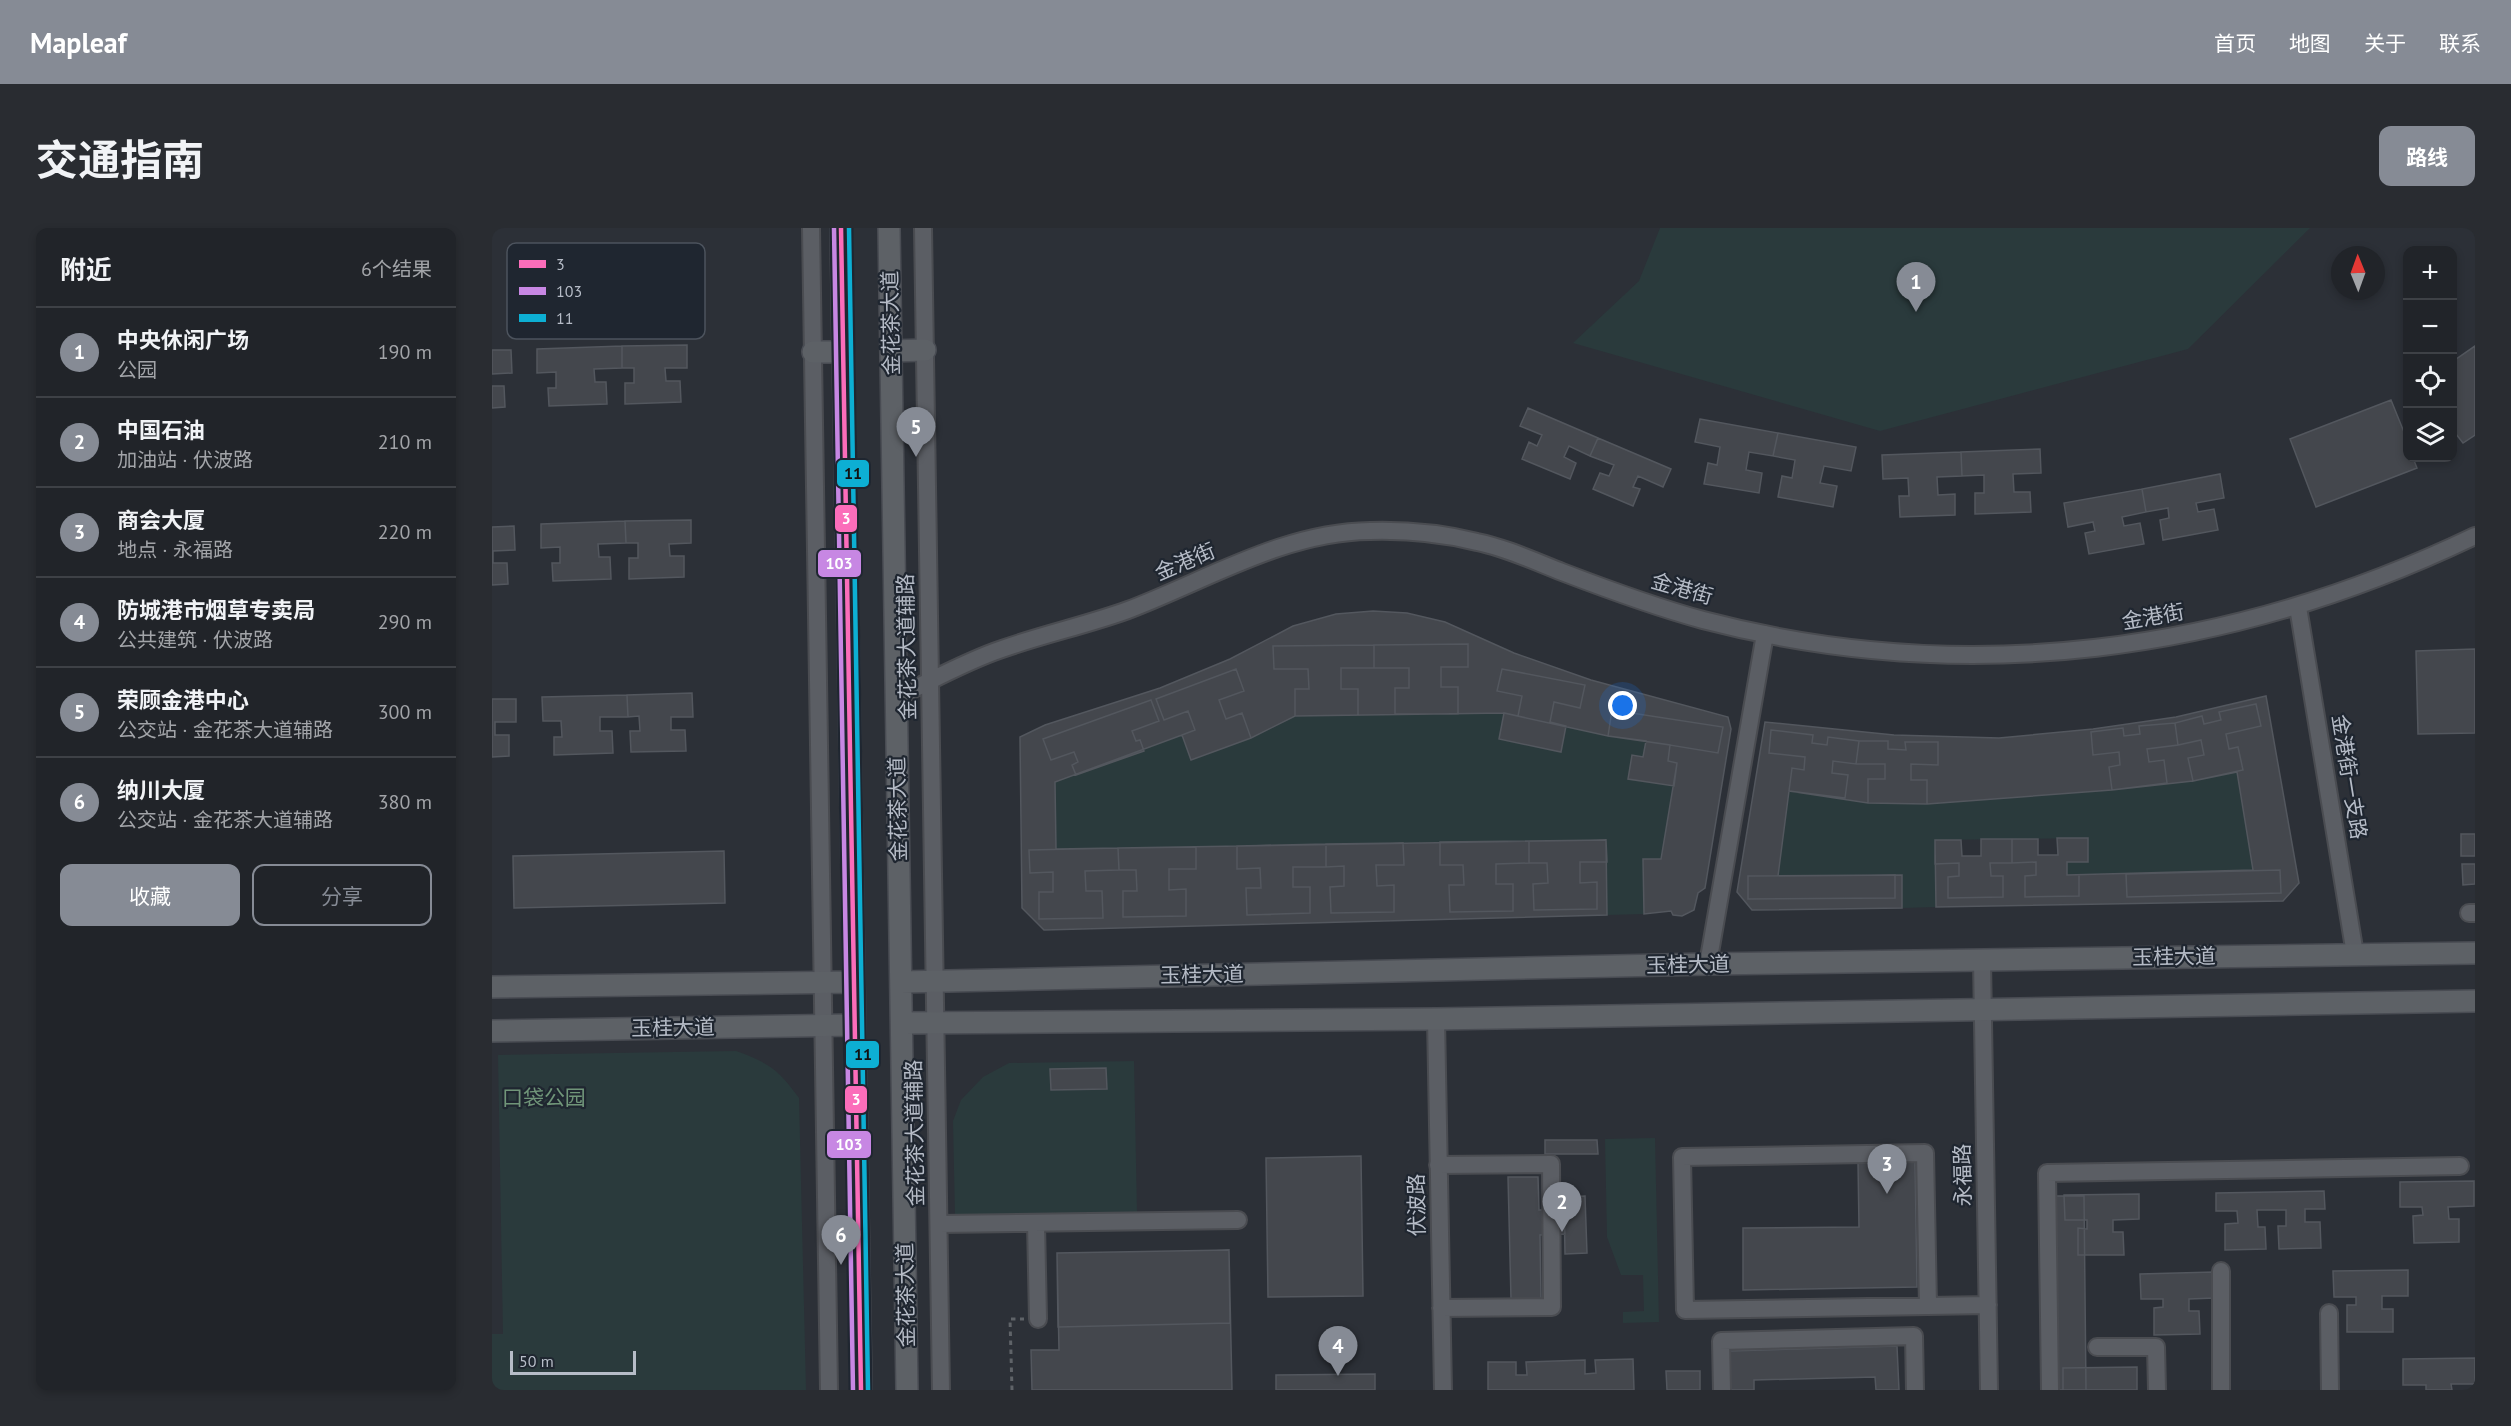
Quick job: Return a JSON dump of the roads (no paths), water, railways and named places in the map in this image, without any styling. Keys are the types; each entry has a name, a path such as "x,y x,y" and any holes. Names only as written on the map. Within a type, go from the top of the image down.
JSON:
{"main road":[{"path":"841,228 861,1390"},
{"name":"金花茶大道","path":"889,228 907,1390"},
{"path":"891,351 925,350"},
{"path":"813,352 843,352"},
{"name":"玉桂大道","path":"901,982 1708,964 2475,953"},
{"name":"玉桂大道","path":"492,987 854,982"},
{"path":"902,1023 1436,1019 2475,1001"},
{"name":"玉桂大道","path":"492,1031 854,1024"}],"street":[{"path":"811,228 829,1390"},
{"name":"金花茶大道辅路","path":"923,228 941,1390"},
{"name":"金港街","path":"897,697 1000,649 1129,610 1272,549 1318,537 1365,531 1420,531 1480,542 1618,594 1706,620 1765,634 1824,644 1897,651 1986,654 2058,652 2162,639 2230,625 2298,607 2364,585 2423,561 2475,536"},
{"name":"金港街一支路","path":"2298,607 2355,954"},
{"path":"1708,964 1765,634"},
{"name":"永福路","path":"1982,960 1989,1390"},
{"name":"伏波路","path":"1436,1019 1443,1390"},
{"path":"1928,1306 1925,1153 1682,1157 1685,1310 1928,1306 1988,1305"},
{"path":"1438,1165 1551,1164 1552,1307 1441,1308"},
{"path":"2050,1390 2047,1173 2460,1166"},
{"path":"939,1224 1238,1220"},
{"path":"1036,1222 1038,1319"},
{"path":"2221,1271 2221,1390"},
{"path":"2329,1313 2330,1390"},
{"path":"1722,1390 1720,1341 1914,1336 1915,1390"},
{"path":"2097,1347 2157,1347 2157,1390"}],"place":[{"name":"中央休闲广场","path":"1916,312"},
{"name":"荣顾金港中心","path":"916,457"},
{"name":"商会大厦","path":"1887,1194"},
{"name":"中国石油","path":"1562,1232"},
{"name":"纳川大厦","path":"841,1265"},
{"name":"防城港市烟草专卖局","path":"1338,1376"}],"park label":[{"name":"口袋公园","path":"544,1098"}]}
